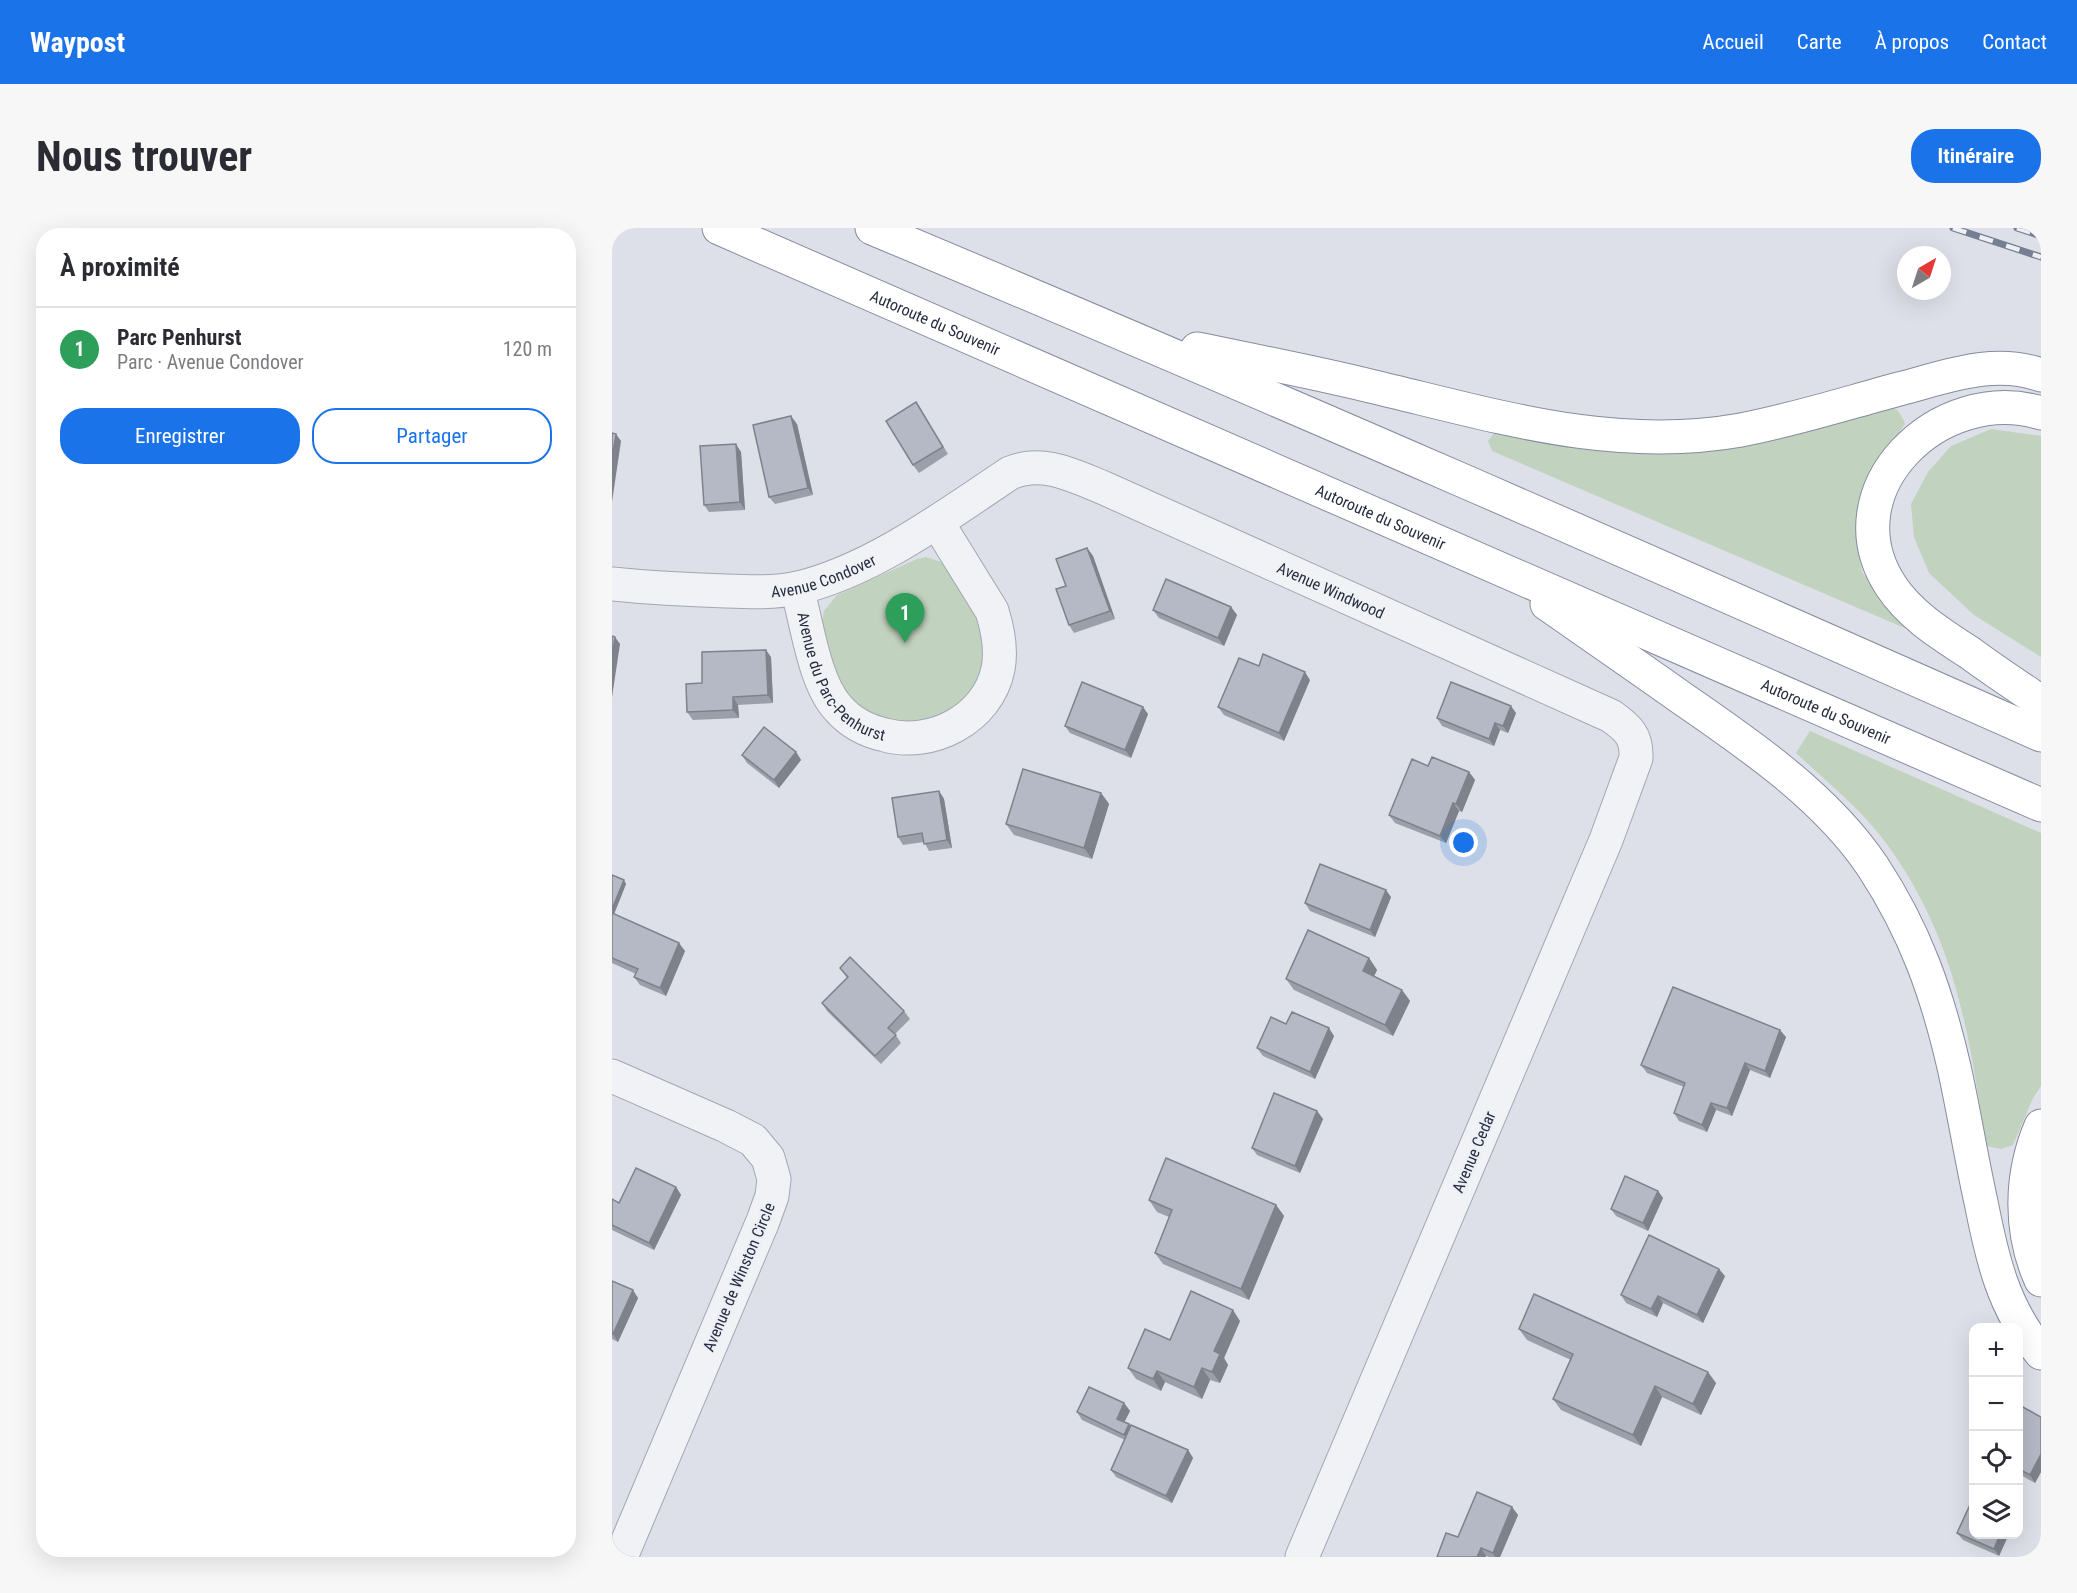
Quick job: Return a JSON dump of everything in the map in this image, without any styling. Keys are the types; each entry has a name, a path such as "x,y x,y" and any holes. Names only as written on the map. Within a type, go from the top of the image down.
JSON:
{"highway":[{"path":"872,228 1128,335 2041,735"},
{"name":"Autoroute du Souvenir","path":"722,231 2041,805"},
{"path":"1128,335 1371,386 1531,424 1580,432 1638,437 1679,438 1742,429 1969,371 2010,367 2041,375"},
{"path":"2041,413 2014,407 1994,407 1955,416 1938,424 1906,450 1894,465 1884,484 1873,526 1875,547 1881,566 1890,585 1903,602 1936,631 2041,702"},
{"path":"1488,564 1733,733 1778,768 1821,807 1872,865 1893,899 1926,965 1953,1062 1991,1254 2014,1315 2041,1353"},
{"path":"2041,1126 2034,1142 2028,1168 2025,1221 2029,1245 2041,1280"}],"street":[{"name":"Avenue Windwood","path":"1010,473 1036,466 1049,468 1104,488 1611,716 1630,733 1636,745"},
{"name":"Avenue Condover","path":"612,584 755,592 797,588 855,567 937,522 1010,473"},
{"name":"Avenue du Parc-Penhurst","path":"797,588 822,683 843,713 860,726 895,738 919,740 950,729 977,709 990,690 998,671 999,647 997,625 992,611 937,522"},
{"name":"Avenue Cedar","path":"1302,1557 1579,908 1632,774 1636,745"},
{"name":"Avenue de Winston Circle","path":"612,1076 753,1140 768,1158 774,1179 772,1196 763,1221 621,1557"}],"green space":[{"path":"1887,405 1899,412 1905,424 1872,470 1859,503 1856,538 1862,572 1907,629 1492,451 1488,441 1496,431 1612,445"},
{"path":"1991,429 2041,436 2041,657 1974,615 1929,573 1914,537 1911,504 1928,472 1951,446"},
{"path":"926,557 941,562 949,569 977,613 985,650 982,672 973,690 959,706 921,724 880,720 849,699 833,673 822,621 824,611 837,595"},
{"path":"1810,731 2041,833 2041,1086 2033,1098 2013,1145 2001,1149 1987,1146 1965,1025 1955,986 1932,921 1911,881 1886,843 1843,796 1796,753"}],"building":[{"path":"916,402 943,447 913,465 886,421"},
{"path":"791,416 808,488 769,497 753,425"},
{"path":"612,433 616,434 612,459"},
{"path":"736,444 740,502 704,505 700,446"},
{"path":"1087,548 1110,611 1069,625 1056,589 1066,586 1056,559"},
{"path":"1166,579 1231,607 1218,638 1153,610"},
{"path":"612,636 615,637 612,656"},
{"path":"766,650 768,695 733,697 733,710 687,712 686,684 702,683 702,652"},
{"path":"1263,654 1305,672 1279,733 1218,707 1239,658 1259,666"},
{"path":"1082,682 1143,707 1125,750 1065,726"},
{"path":"1451,682 1511,706 1503,726 1495,723 1489,739 1437,718"},
{"path":"764,727 796,752 774,780 742,755"},
{"path":"1432,757 1469,772 1440,836 1389,815 1412,759 1428,766"},
{"path":"1023,769 1101,793 1084,848 1006,824"},
{"path":"939,791 947,840 924,844 922,833 898,837 892,798"},
{"path":"1320,864 1386,890 1370,930 1305,903"},
{"path":"612,875 624,880 612,909"},
{"path":"612,913 679,943 660,988 634,977 638,969 612,958"},
{"path":"1308,930 1369,958 1363,971 1402,990 1385,1025 1286,979"},
{"path":"850,957 904,1011 888,1028 896,1035 875,1056 822,1003 848,977 840,968"},
{"path":"1673,987 1780,1030 1765,1071 1745,1063 1727,1108 1711,1103 1702,1125 1674,1113 1685,1083 1641,1065"},
{"path":"1292,1012 1329,1028 1310,1072 1257,1048 1271,1017 1286,1024"},
{"path":"1274,1093 1317,1111 1295,1166 1252,1148"},
{"path":"1166,1158 1276,1205 1241,1289 1155,1253 1172,1210 1149,1200"},
{"path":"636,1168 676,1187 649,1243 612,1225 612,1199 619,1203"},
{"path":"1625,1176 1658,1191 1643,1223 1611,1209"},
{"path":"1649,1235 1719,1269 1697,1315 1658,1296 1651,1309 1621,1295"},
{"path":"612,1281 633,1290 613,1334 612,1334"},
{"path":"1191,1291 1233,1310 1214,1351 1220,1354 1212,1372 1202,1368 1194,1387 1157,1371 1153,1379 1128,1368 1145,1329 1170,1340"},
{"path":"1534,1294 1708,1372 1693,1404 1655,1386 1633,1435 1553,1399 1573,1354 1519,1329"},
{"path":"1089,1387 1124,1403 1117,1419 1129,1424 1124,1435 1077,1412"},
{"path":"2023,1407 2041,1417 2041,1454 2030,1475 2023,1471"},
{"path":"1131,1425 1188,1450 1166,1496 1111,1470"},
{"path":"1477,1492 1512,1507 1493,1553 1481,1548 1477,1557 1437,1557 1446,1533 1458,1537"},
{"path":"1969,1507 1969,1538 1957,1533"},
{"path":"1971,1539 1998,1539 1994,1549"}],"railway":[{"path":"1953,228 2041,257"},
{"path":"2017,228 2041,236"}],"place":[{"name":"Parc Penhurst","path":"905,643"}]}
